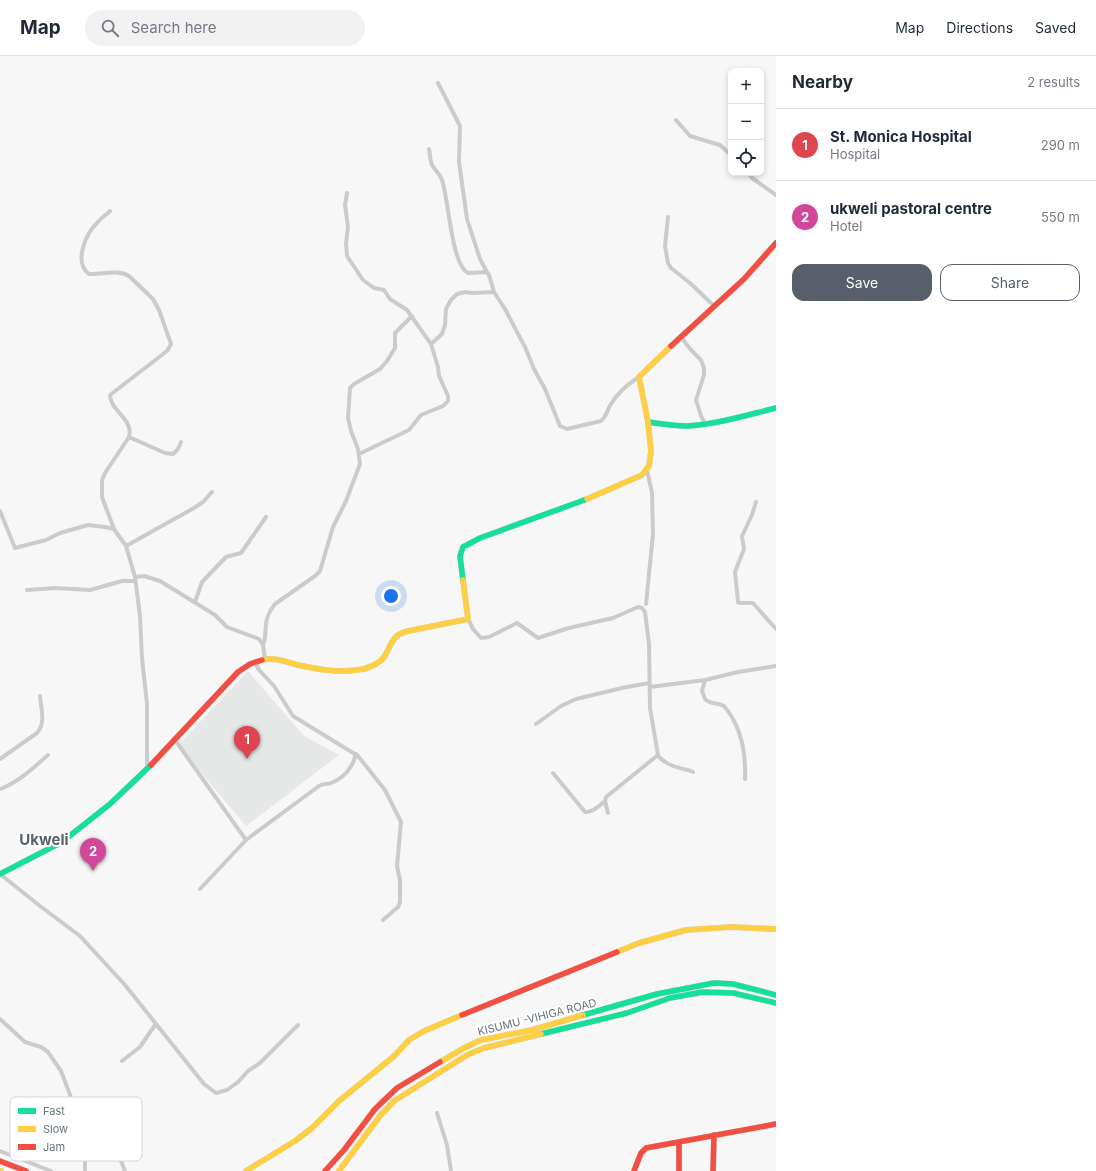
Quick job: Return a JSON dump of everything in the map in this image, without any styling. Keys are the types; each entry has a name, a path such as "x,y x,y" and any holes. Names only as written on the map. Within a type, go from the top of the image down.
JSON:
{"main road":[{"path":"0,874 48,850 73,834 104,810 147,769 244,667 255,662 272,658 323,670 340,672 356,670 374,665 381,660 390,642 399,634 468,619 460,556 461,551 466,545 480,538 583,501 642,475 651,460 651,451 648,422 640,377 749,275 776,243"},
{"path":"648,422 680,425 705,423 744,416 776,408"},
{"path":"246,1171 312,1128 339,1101 393,1057 409,1040 424,1031 646,941 686,930 731,927 776,929"},
{"name":"KISUMU -VIHIGA ROAD","path":"325,1171 344,1150 375,1110 397,1088 464,1048 481,1040 532,1030 657,994 700,985 733,984 776,996"},
{"name":"KISUMU -VIHIGA ROAD","path":"339,1171 380,1116 394,1101 468,1056 484,1048 627,1013 670,998 703,992 733,993 776,1003"},
{"path":"634,1171 641,1153 646,1148 776,1124"},
{"path":"713,1171 714,1135"},
{"path":"679,1142 679,1171"},
{"path":"0,1161 26,1171"}],"street":[{"path":"438,83 460,126 459,162 468,219 480,259 487,272 494,292 522,340 545,389 558,423 562,428 566,429 601,421 605,417 616,397 640,377"},
{"path":"676,120 690,136 720,145 728,152"},
{"path":"429,149 432,165 442,179 448,202 454,246 462,268 468,273 487,272"},
{"path":"750,176 776,195"},
{"path":"347,193 345,205 348,227 346,248 348,258 363,280 374,288 384,290 390,299 403,307 412,316 431,344 438,367 439,376 448,396 447,403 421,415 409,430 359,454"},
{"path":"110,211 97,222 89,236 82,250 82,266 89,274 95,275 115,272 125,273 129,276 153,299 159,310 171,344 171,347 167,351 110,395 111,402 128,425 130,432 129,437 102,480 102,497 114,529 126,546 135,579 140,616 142,658 147,704 147,769"},
{"path":"668,218 665,246 670,268 690,283 715,308"},
{"path":"431,344 442,334 445,325 446,309 451,300 457,294 465,292 494,292"},
{"path":"265,659 263,645 266,637 266,621 275,604 320,571 333,527 346,501 359,467 359,454 348,418 350,388 363,378 380,369 387,361 395,348 395,333 412,316"},
{"path":"682,337 691,350 701,360 704,368 704,375 696,400 705,423"},
{"path":"129,437 165,453 173,454 178,450 181,442"},
{"path":"646,470 652,493 653,534 646,604"},
{"path":"126,546 194,508 203,502 212,492"},
{"path":"756,502 742,536 744,549 735,572 738,602 753,603 776,629"},
{"path":"0,511 15,548 46,540 60,533 88,525 114,529"},
{"path":"196,602 202,582 226,557 242,553 266,517"},
{"path":"27,590 54,588 90,590 144,576 160,581 215,615 227,627 258,639 263,645"},
{"path":"468,619 480,638 489,637 517,623 538,638 569,628 613,618 640,607 645,612 645,622 648,634 650,653 649,685 651,717 658,755 662,760 678,768 693,772"},
{"path":"255,662 274,686 294,716 356,754 381,784 401,822 397,866 400,880 400,902 398,907 383,920"},
{"path":"536,724 561,706 576,699 649,685 705,680 738,672 776,666"},
{"path":"705,680 702,692 705,699 707,702 724,706 737,728 745,759 745,779"},
{"path":"0,759 37,733 42,726 40,696"},
{"path":"175,740 246,840"},
{"path":"200,889 246,840 319,786 332,783 347,772 352,766 356,754"},
{"path":"0,789 11,784 48,755"},
{"path":"553,773 585,812 588,812 605,802 608,796 658,755"},
{"path":"605,802 608,813"},
{"path":"0,874 80,936 125,986 204,1084 216,1093 227,1090 238,1082 248,1071 260,1063 298,1025"},
{"path":"0,1019 26,1042 41,1047 48,1052 61,1071 71,1097"},
{"path":"122,1061 140,1047 155,1025"},
{"path":"437,1113 447,1146 451,1171"},
{"path":"0,1151 10,1155"},
{"path":"26,1161 51,1171"},
{"path":"85,1161 85,1171"},
{"path":"121,1161 125,1171"}],"shaded area":[{"path":"248,671 304,736 339,755 246,826 178,745"}],"traffic: fast":[{"path":"648,422 678,426 699,425 732,419 776,408"},
{"path":"463,580 460,556 463,547 480,538 587,499"},
{"path":"0,874 62,842 110,804 151,765"},
{"path":"583,1015 657,994 714,983 733,984 776,995"},
{"path":"541,1034 627,1013 670,998 703,992 733,993 776,1003"}],"traffic: slow":[{"path":"587,499 642,475 649,466 651,451 648,422 639,377 671,346"},
{"path":"262,660 276,659 312,668 335,671 350,671 372,666 384,657 395,638 402,633 468,619 463,580"},
{"path":"617,952 639,943 686,930 731,927 776,929"},
{"path":"246,1171 295,1141 312,1128 339,1101 393,1057 409,1040 424,1031 462,1015"},
{"path":"440,1062 481,1040 532,1030 583,1015"},
{"path":"339,1171 380,1116 394,1101 467,1055 484,1048 541,1034"}],"traffic: jam":[{"path":"671,346 744,279 776,243"},
{"path":"151,765 238,672 250,664 262,660"},
{"path":"462,1015 617,952"},
{"path":"325,1171 344,1150 375,1109 397,1088 440,1062"},
{"path":"634,1171 641,1153 646,1148 776,1124"},
{"path":"713,1171 714,1135"},
{"path":"679,1142 679,1171"},
{"path":"0,1161 26,1171"}],"place":[{"name":"St. Monica Hospital","path":"247,759"},
{"name":"ukweli pastoral centre","path":"93,871"}],"district":[{"name":"Ukweli","path":"44,839"}]}
